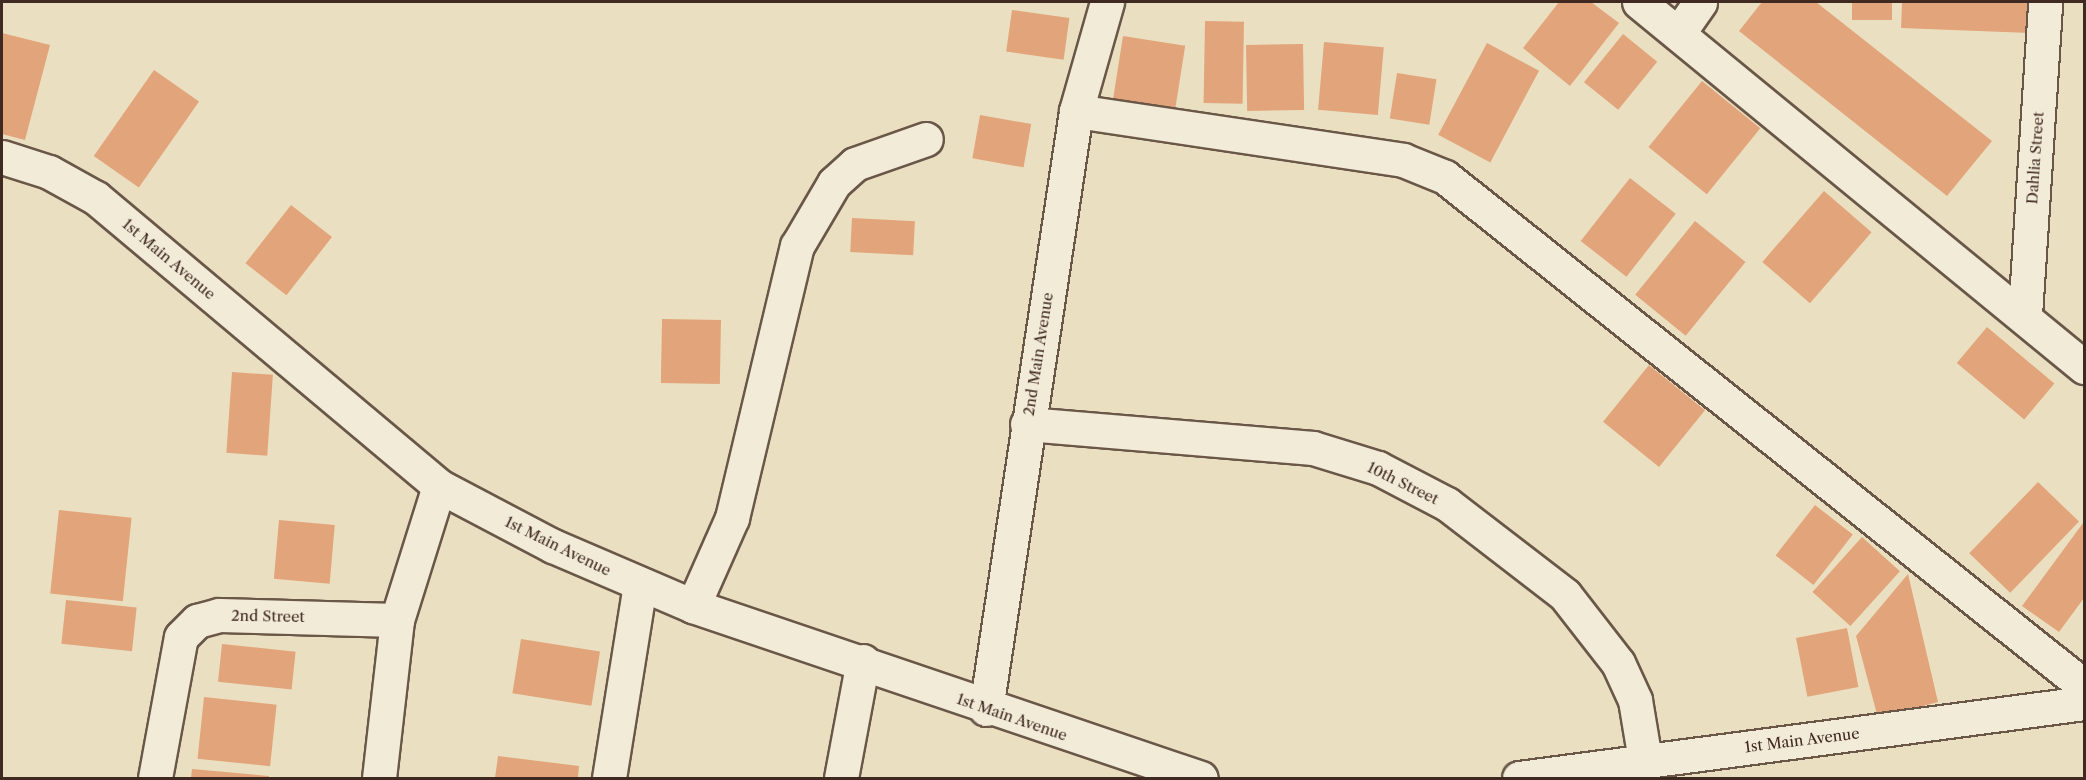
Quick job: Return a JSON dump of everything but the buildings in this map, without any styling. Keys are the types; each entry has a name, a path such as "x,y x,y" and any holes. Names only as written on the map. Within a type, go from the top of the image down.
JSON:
{"street":[{"name":"2nd Main Avenue","path":"986,709 1027,424 1076,111 1107,2"},
{"path":"1640,2 1680,31 2085,367"},
{"path":"1680,31 1700,2"},
{"name":"Dahlia Street","path":"2025,315 2045,2"},
{"path":"1076,111 1403,160 1445,177 2085,686"},
{"path":"693,606 732,518 796,246 834,183 855,164 926,139"},
{"name":"1st Main Avenue","path":"2,157 49,172 96,198 439,486 640,585 693,606 863,661 986,709 1201,778"},
{"name":"10th Street","path":"1027,424 1313,448 1378,468 1447,504 1565,595 1618,663 1635,700 1645,760"},
{"path":"379,778 398,620 439,486"},
{"path":"609,778 640,585"},
{"name":"2nd Street","path":"154,778 181,637 197,621 219,615 398,620"},
{"path":"841,778 863,661"},
{"name":"1st Main Avenue","path":"1519,778 2085,703"}]}
